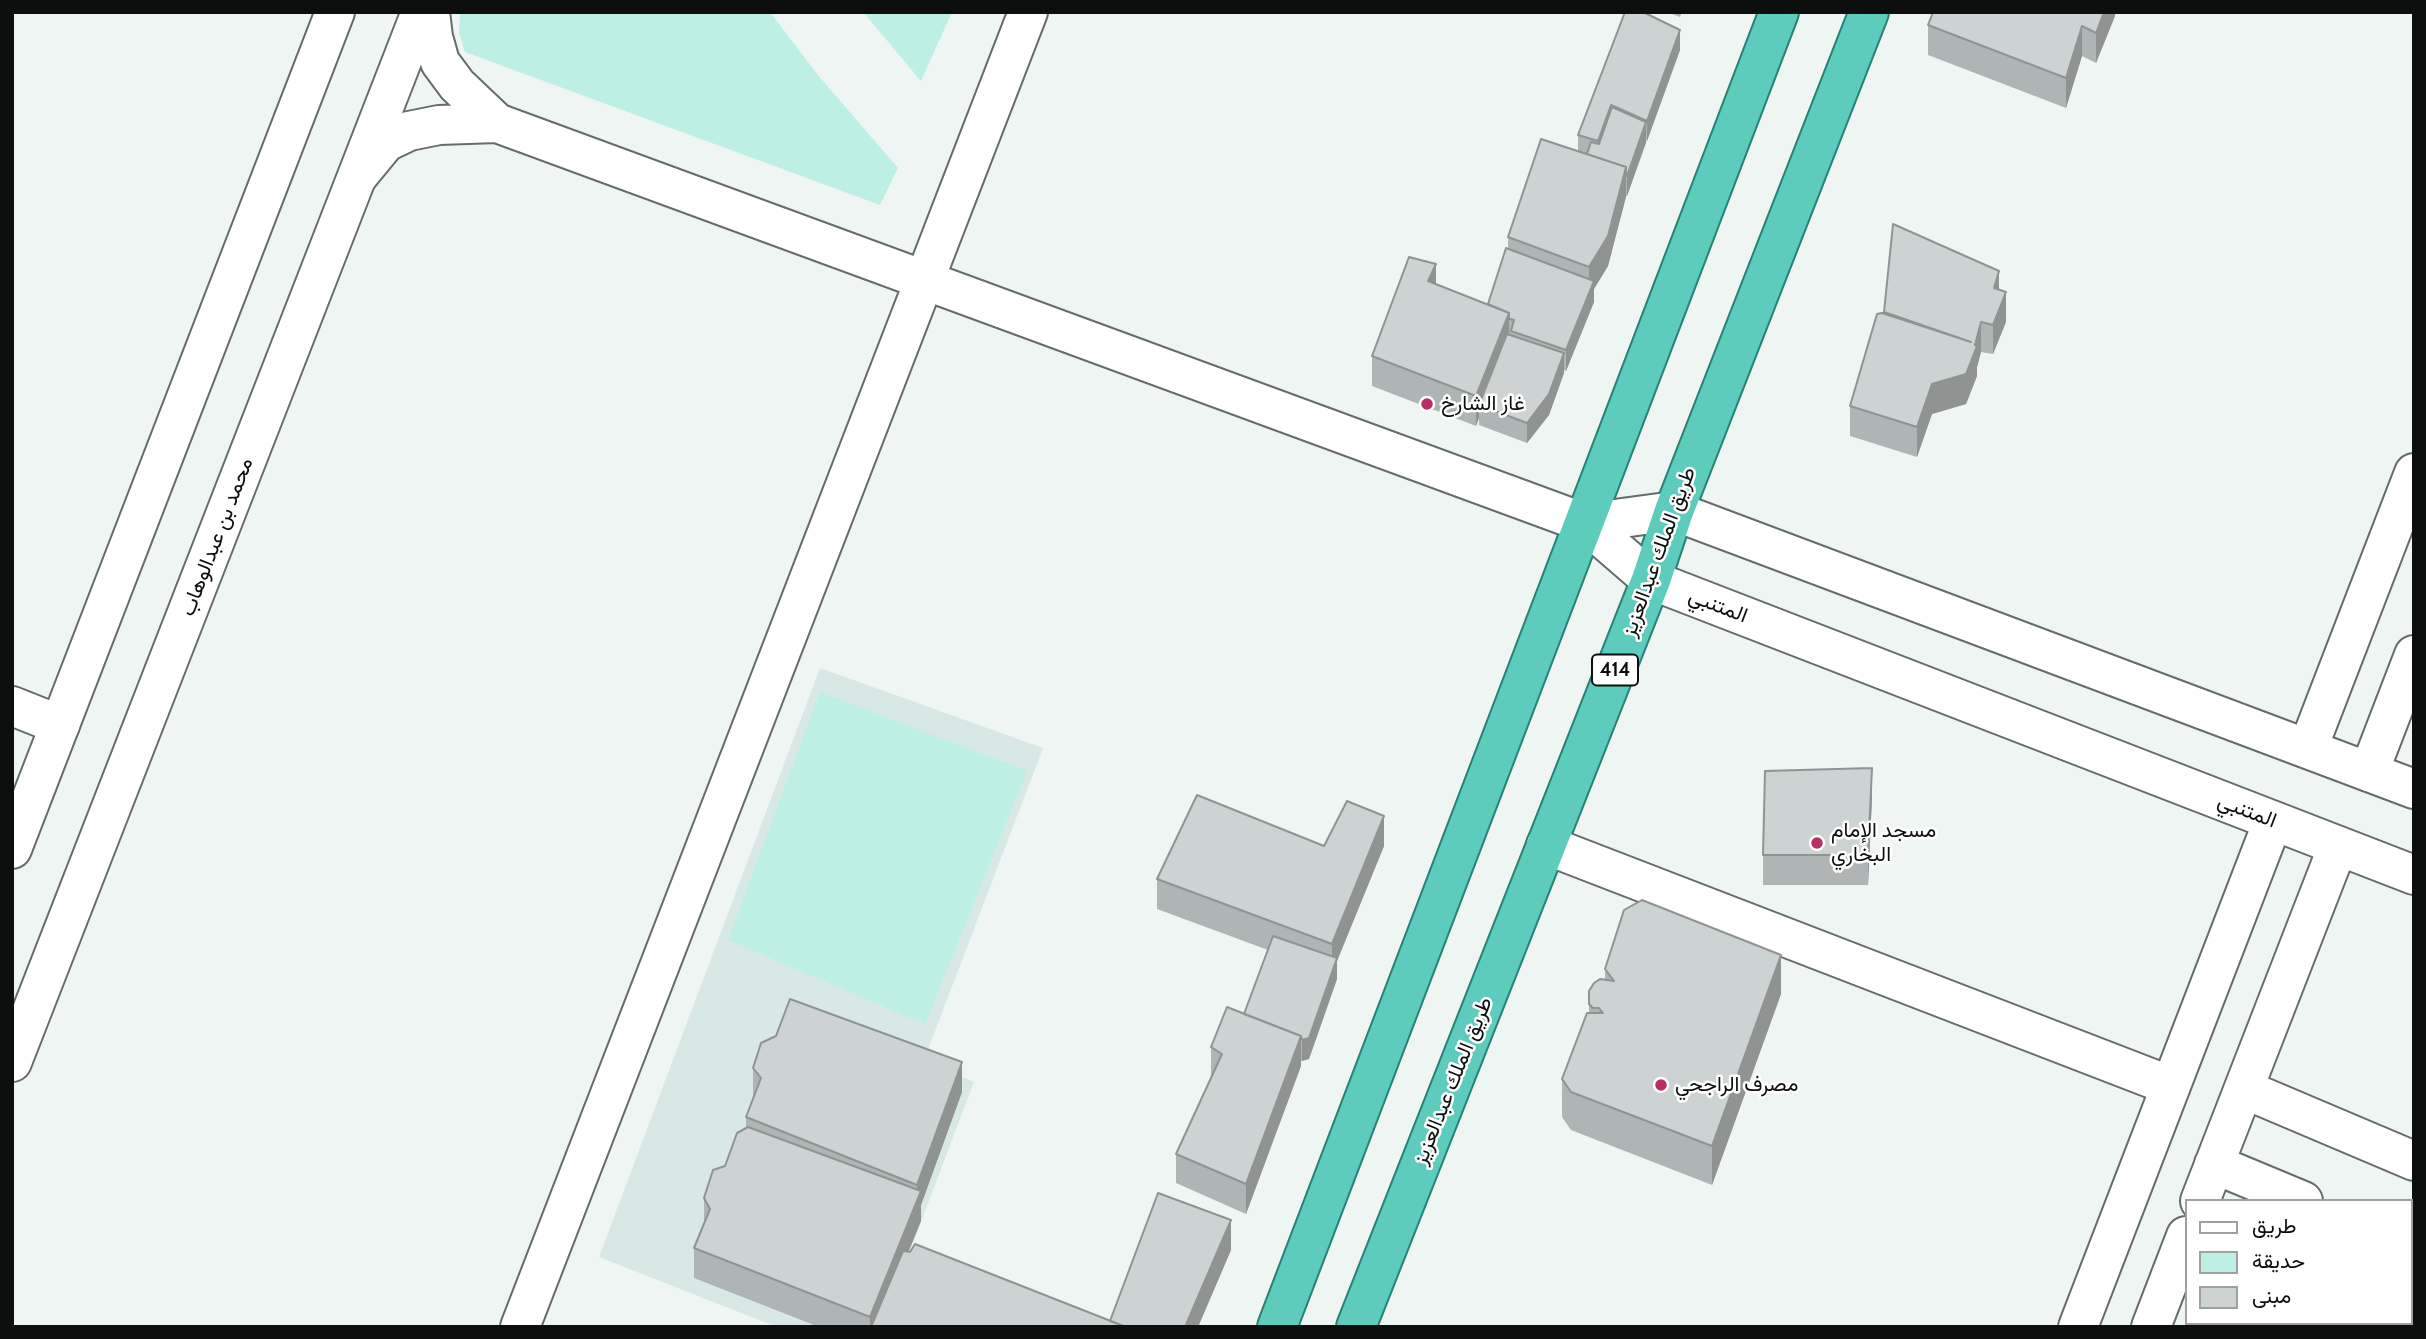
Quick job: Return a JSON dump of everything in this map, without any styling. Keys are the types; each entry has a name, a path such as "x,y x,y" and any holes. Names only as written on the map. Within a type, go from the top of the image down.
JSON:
{"highway":[{"path":"1277,1327 1779,12"},
{"name":"طريق الملك عبدالعزيز","path":"1356,1327 1651,580 1674,511 1869,12"}],"street":[{"path":"12,849 335,12"},
{"name":"محمد بن عبدالوهاب","path":"12,1062 421,12"},
{"path":"430,12 432,37 440,62 457,85 497,123"},
{"path":"520,1327 1028,12"},
{"path":"358,176 386,142 409,131 439,125 497,123 1585,523 1674,511 2414,789"},
{"path":"2308,748 2414,472"},
{"name":"المتنبي","path":"1585,523 1651,580 2414,875"},
{"path":"2369,772 2414,655"},
{"path":"12,706 60,724"},
{"path":"2078,1327 2273,821"},
{"path":"1546,845 2171,1086"},
{"path":"2201,1199 2338,846"},
{"path":"2244,1089 2414,1161"},
{"path":"2214,1164 2298,1199"},
{"path":"2151,1327 2184,1242"}],"shaded area":[{"path":"820,668 1043,748 924,1060 974,1082 881,1327 777,1327 599,1257"}],"green space":[{"path":"460,12 770,12 817,74 898,168 880,205 465,52 459,33"},
{"path":"863,12 952,12 921,81"},
{"path":"820,692 1027,771 925,1024 728,940"}],"building":[{"path":"1625,12 1643,12 1680,30 1647,121 1611,105 1598,141 1578,135"},
{"path":"1933,12 2104,12 2096,33 2082,26 2066,78 1928,25"},
{"path":"1612,107 1646,122 1627,176 1626,167 1587,154 1591,142 1599,144"},
{"path":"1541,139 1626,167 1608,236 1589,267 1508,237"},
{"path":"1893,224 1999,271 1994,288 2006,292 1993,325 1981,322 1975,345 1977,346 1966,374 1932,384 1917,427 1850,406 1877,314 1882,313 1971,342 1884,312"},
{"path":"1506,248 1594,281 1566,350 1511,331 1514,320 1509,319 1509,313 1488,304"},
{"path":"1409,257 1436,264 1428,281 1509,313 1476,396 1372,356"},
{"path":"1507,334 1564,353 1549,394 1527,423 1479,405"},
{"name":"مسجد الإمام البخاري","path":"1872,768 1868,855 1763,855 1765,771"},
{"path":"1197,795 1324,846 1347,801 1384,816 1332,944 1157,879"},
{"name":"مصرف الراجحي","path":"1642,900 1781,955 1712,1146 1571,1092 1562,1079 1587,1013 1603,1013 1589,1004 1589,991 1600,979 1614,981 1605,969 1624,910"},
{"path":"1273,936 1337,958 1309,1038 1302,1040 1301,1036 1244,1014"},
{"path":"790,999 962,1062 917,1185 746,1117 761,1078 753,1068 761,1043 776,1036"},
{"path":"1227,1007 1301,1036 1246,1184 1176,1154 1222,1054 1211,1047"},
{"path":"748,1127 921,1191 870,1317 694,1248 710,1209 704,1198 713,1170 725,1166 737,1133"},
{"path":"1158,1193 1231,1220 1185,1327 1126,1327 1110,1321"},
{"path":"915,1244 1126,1327 871,1327 903,1251 910,1252"}],"place":[{"name":"غاز الشارخ","path":"1427,404"},
{"name":"مسجد الإمام البخاري","path":"1817,843"},
{"name":"مصرف الراجحي","path":"1661,1085"}]}
